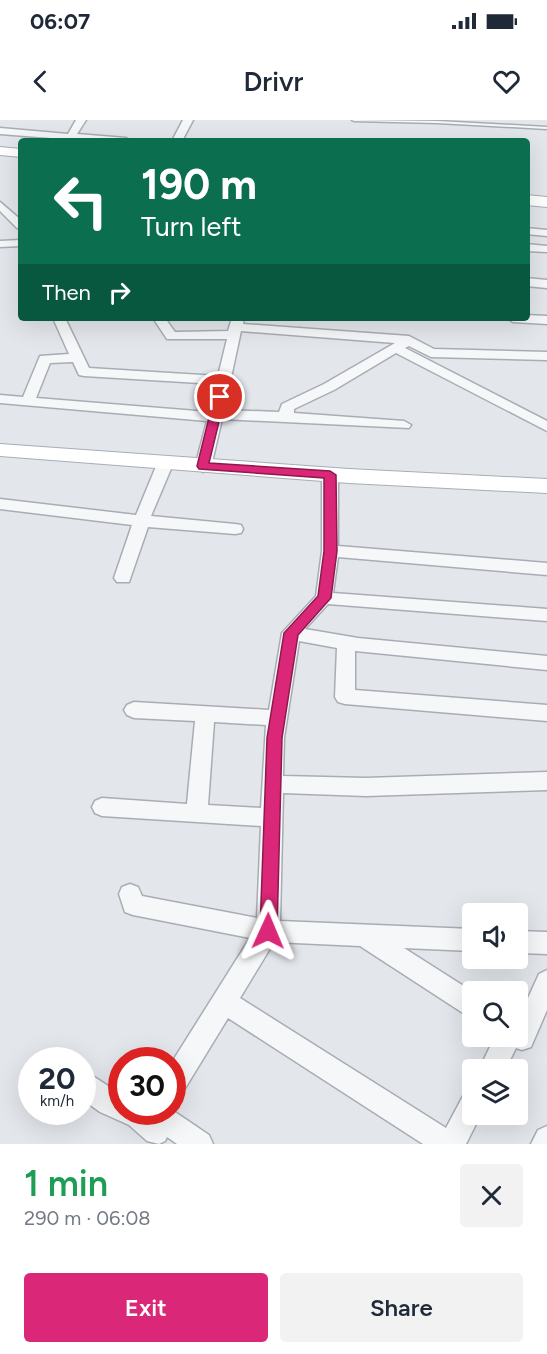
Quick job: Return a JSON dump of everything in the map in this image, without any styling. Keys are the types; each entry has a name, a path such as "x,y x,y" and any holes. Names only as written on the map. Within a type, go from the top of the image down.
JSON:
{"street":[{"path":"71,137 81,120"},
{"path":"179,138 188,120"},
{"path":"0,131 85,138"},
{"path":"0,151 18,153"},
{"path":"0,163 18,165"},
{"path":"530,188 547,188"},
{"path":"530,200 547,202"},
{"path":"0,205 17,222"},
{"path":"0,218 17,222"},
{"path":"530,231 547,233"},
{"path":"0,244 18,243"},
{"path":"530,248 547,249"},
{"path":"530,282 547,284"},
{"path":"530,319 547,320"},
{"path":"60,321 84,372 224,380"},
{"path":"161,321 172,336 236,327 409,340 431,353 547,356"},
{"path":"203,466 236,327"},
{"path":"286,417 287,407 293,403 329,387 409,340"},
{"path":"396,348 547,427"},
{"path":"28,401 45,359 77,358"},
{"path":"0,399 215,415 404,424"},
{"path":"2,454 547,486"},
{"path":"123,578 142,519 165,464"},
{"path":"186,1063 268,931 272,784 277,718 291,633 324,598 330,551 330,475"},
{"path":"0,504 86,516 235,528"},
{"path":"330,551 547,569"},
{"path":"324,598 547,615"},
{"path":"291,633 346,643 547,663"},
{"path":"346,643 345,697 547,713"},
{"path":"134,710 277,718"},
{"path":"197,813 205,714"},
{"path":"272,784 366,787 547,781"},
{"path":"102,807 271,818"},
{"path":"130,894 133,905 268,931 462,939"},
{"path":"361,934 462,999"},
{"path":"528,942 547,943"},
{"path":"528,1025 547,982"},
{"path":"224,1002 450,1144 462,1123"},
{"path":"157,1127 200,1144"},
{"path":"544,1144 547,1139"}],"lane":[{"path":"354,120 437,122 547,129"}],"route":[{"path":"220,397 203,466 330,475 330,551 324,598 291,633 274,738 268,931"}]}
